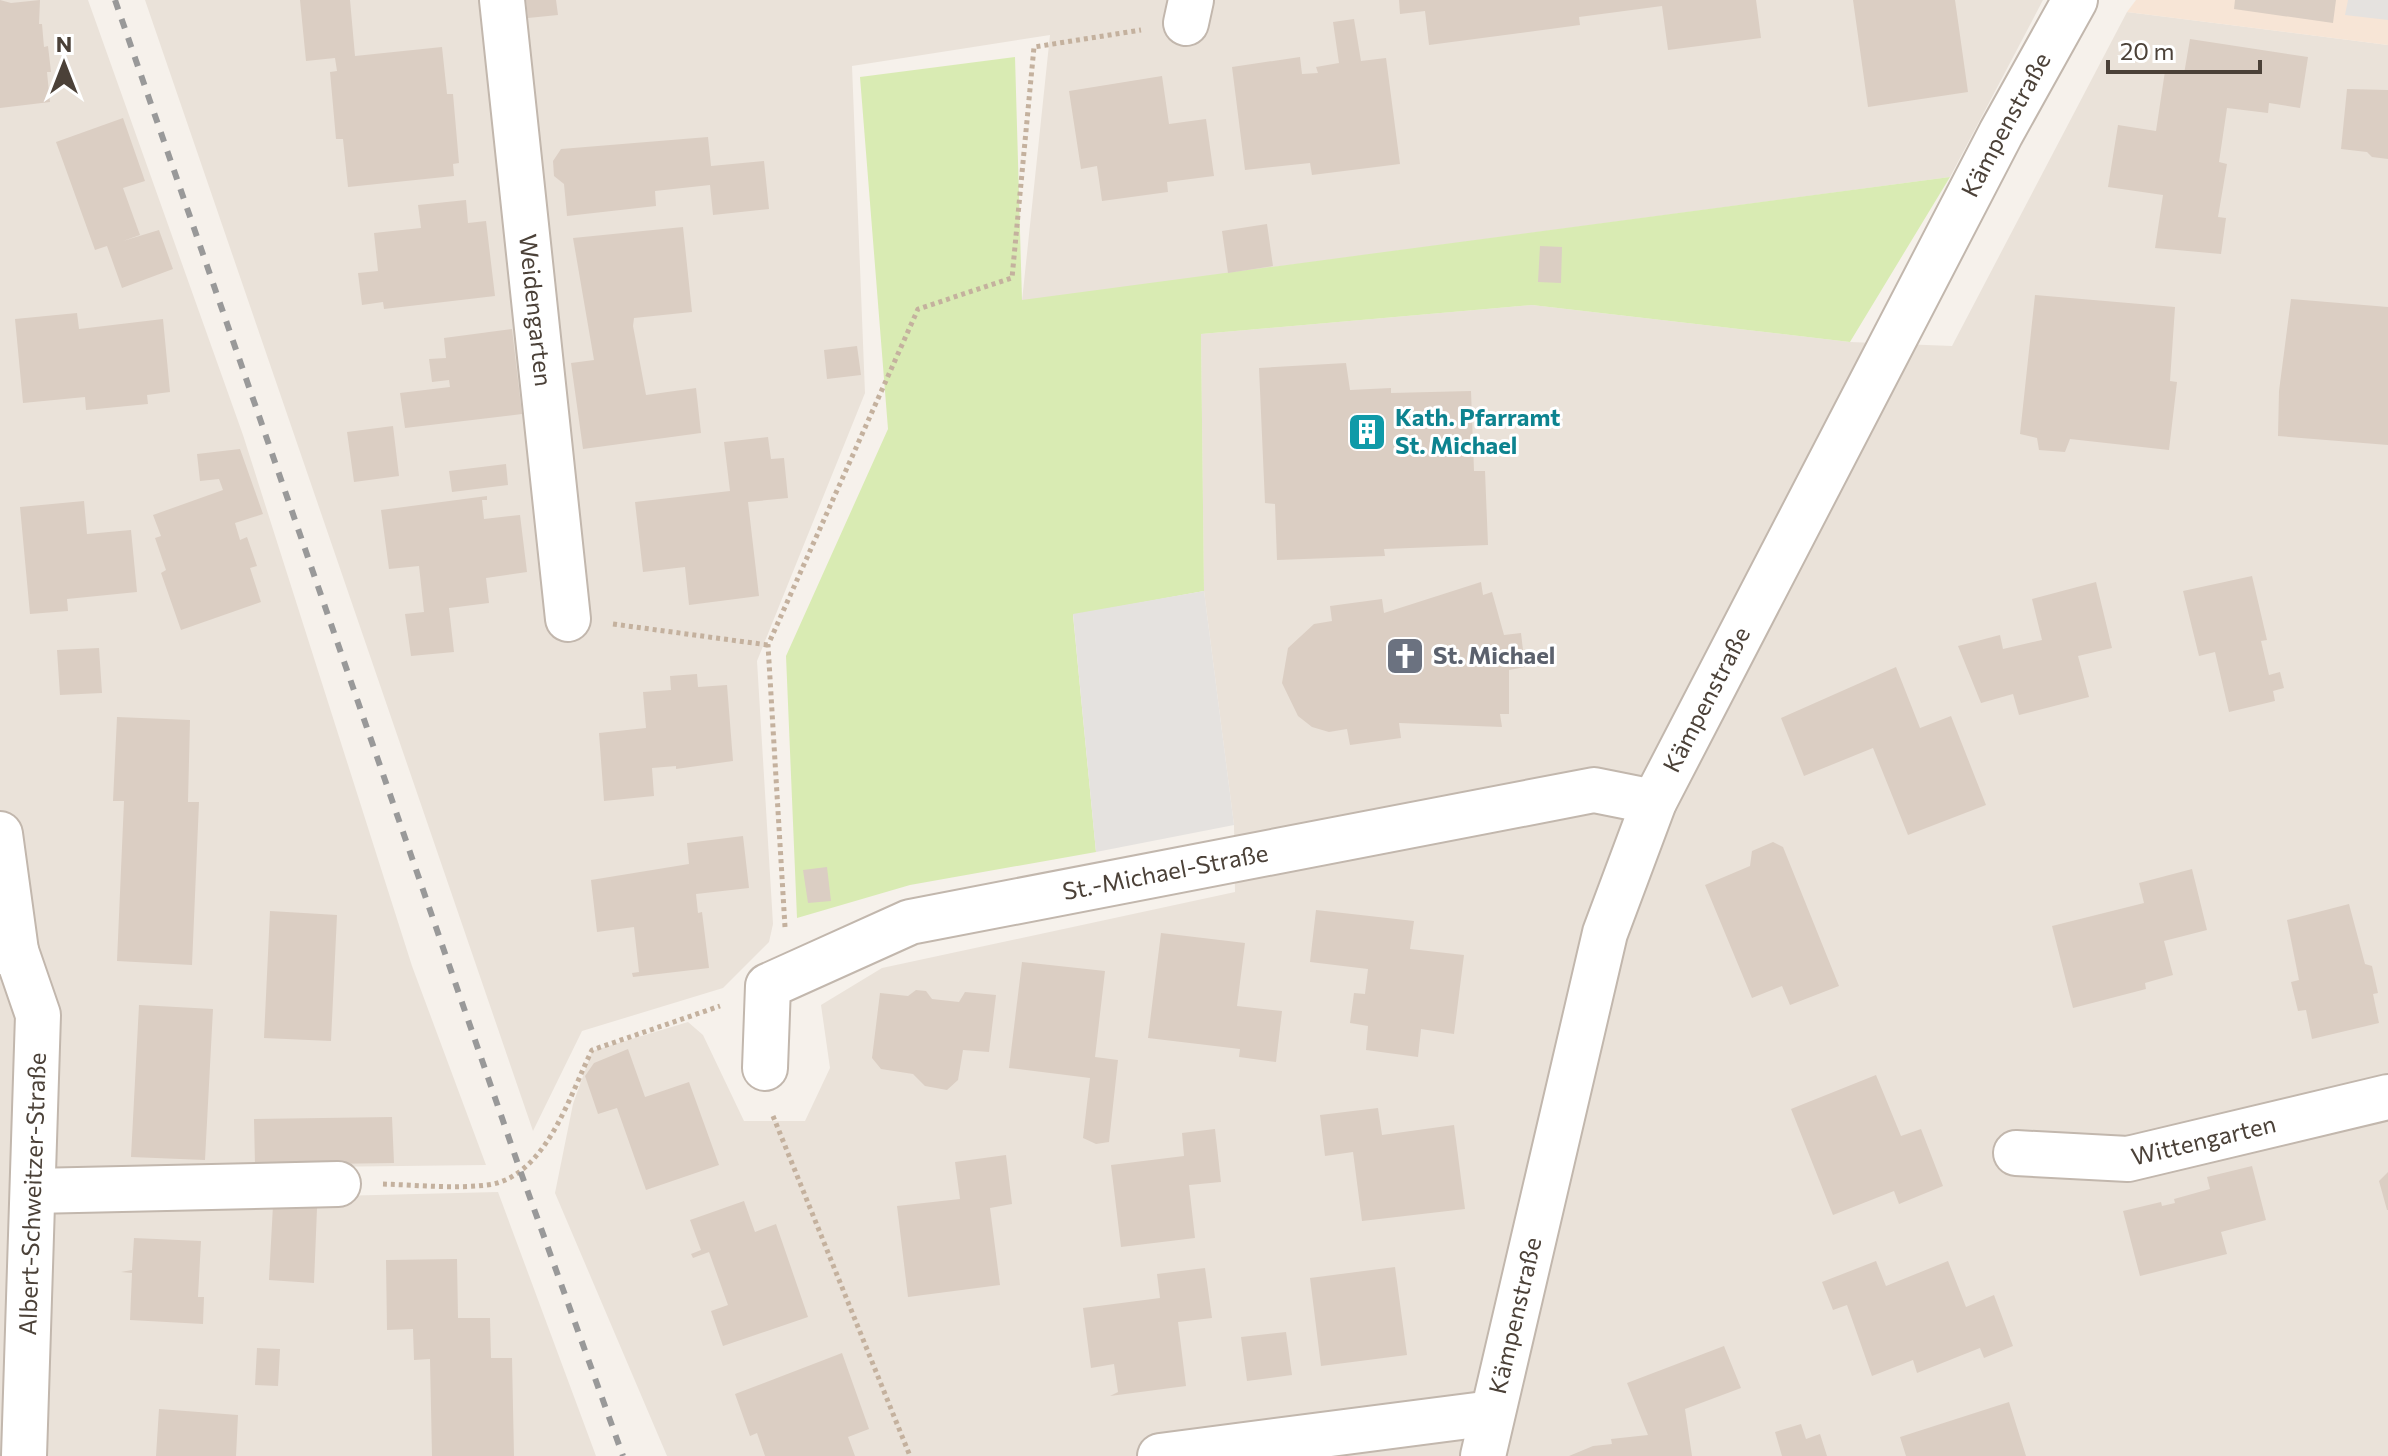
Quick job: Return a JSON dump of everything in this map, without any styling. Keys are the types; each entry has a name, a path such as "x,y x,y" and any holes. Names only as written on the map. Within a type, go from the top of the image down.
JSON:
{"street":[{"name":"Weidengarten","path":"502,0 568,619"},
{"name":"Kämpenstraße","path":"1483,1456 1605,933 1654,802 2001,133 2075,0"},
{"name":"St.-Michael-Straße","path":"768,986 910,922 1594,790 1654,802"},
{"name":"Albert-Schweitzer-Straße","path":"0,834 8,952 38,1015 24,1456"},
{"path":"765,1068 768,986"},
{"name":"Wittengarten","path":"2016,1153 2128,1159 2388,1097"},
{"path":"33,1191 338,1184"},
{"path":"1160,1456 1492,1413"}],"path":[{"path":"338,1184 490,1185 520,1170 542,1148 592,1050 768,986 785,937 768,645 918,309 1012,278 1034,47 1189,12"},
{"path":"568,619 768,645"},
{"path":"765,1068 775,1129 910,1456"}],"shaded area":[{"path":"0,0 88,0 243,435 412,966 486,1165 62,1170 59,1203 498,1192 596,1456 0,1456"},
{"path":"145,0 2043,0 1950,177 1022,301 1050,35 852,66 865,393 757,661 773,924 769,942 723,988 582,1031 533,1131"},
{"path":"2136,0 2388,0 2388,45 2127,12"},
{"path":"2348,0 2388,0 2388,20 2345,15"},
{"path":"2127,12 2388,45 2388,1456 667,1456 555,1193 573,1104 592,1051 688,1022 703,1035 744,1121 805,1121 830,1068 821,1005 882,968 1235,892 1234,825 1204,591 1201,334 1532,305 1850,342 1952,346"},
{"path":"1204,591 1234,825 1096,852 1073,614"}],"green space":[{"path":"1015,57 1022,300 1950,177 1850,342 1532,305 1201,334 1204,591 1073,615 1096,852 910,885 797,918 786,656 888,429 860,77"}],"building":[{"path":"0,0 11,3 40,0 39,24 42,24 44,47 48,46 51,72 47,72 50,102 0,108"},
{"path":"300,0 350,0 355,56 442,47 447,94 453,94 459,163 453,164 454,176 348,187 343,139 336,139 330,72 337,71 335,58 306,61"},
{"path":"526,0 556,0 558,15 528,18"},
{"path":"1399,0 1756,0 1761,38 1668,50 1662,6 1579,17 1580,25 1429,45 1425,11 1400,14"},
{"path":"1853,0 1955,0 1968,92 1868,107"},
{"path":"2235,0 2336,0 2333,23 2234,9"},
{"path":"1354,19 1361,61 1386,58 1400,164 1312,175 1310,163 1245,170 1232,67 1300,57 1302,74 1318,73 1316,67 1339,63 1333,22"},
{"path":"2190,39 2308,57 2300,108 2269,103 2268,113 2227,108 2219,162 2227,164 2218,217 2226,218 2221,254 2155,248 2163,195 2108,187 2118,125 2156,131 2165,71 2184,74"},
{"path":"1162,76 1169,124 1206,119 1214,176 1167,182 1168,192 1102,201 1097,166 1081,169 1069,91"},
{"path":"2347,89 2388,90 2388,159 2372,157 2367,152 2341,149"},
{"path":"123,118 145,181 123,188 140,235 123,241 159,230 173,269 122,288 107,246 95,250 56,142"},
{"path":"708,137 711,166 764,161 769,209 713,215 710,185 655,191 656,206 567,216 564,184 554,176 553,161 561,149"},
{"path":"466,200 468,223 486,221 495,296 384,309 383,302 362,305 358,273 378,271 374,233 421,228 418,205"},
{"path":"1267,224 1273,266 1228,273 1222,231"},
{"path":"683,227 692,312 634,318 633,326 646,395 696,388 701,433 583,449 571,363 594,360 573,238"},
{"path":"1540,246 1562,247 1561,283 1538,282"},
{"path":"2035,295 2175,307 2170,381 2177,382 2169,450 2070,439 2065,452 2039,450 2037,438 2020,434"},
{"path":"2291,299 2388,307 2388,445 2278,436 2279,391"},
{"path":"77,313 79,329 163,319 170,392 147,395 148,404 86,410 85,397 23,403 15,319"},
{"path":"512,329 522,414 405,428 400,393 450,387 449,380 432,382 429,359 446,358 444,338"},
{"path":"857,346 861,375 827,379 824,350"},
{"name":"Kath. Pfarramt St. Michael","path":"1346,363 1350,390 1391,388 1391,393 1471,391 1474,471 1485,471 1488,545 1384,549 1385,556 1277,560 1275,504 1265,503 1259,368"},
{"path":"393,426 399,476 354,482 347,432"},
{"path":"768,437 771,459 784,458 788,498 748,502 759,596 689,605 685,567 643,572 635,502 730,491 724,442"},
{"path":"240,449 263,514 235,523 240,540 247,537 257,566 250,568 261,602 181,630 161,573 166,570 155,538 161,536 153,515 223,490 219,479 200,481 197,454"},
{"path":"506,464 508,485 452,492 449,471"},
{"path":"487,496 487,500 482,500 484,519 520,515 527,572 486,578 489,603 449,608 454,652 411,656 405,614 424,612 419,566 389,569 381,510"},
{"path":"84,501 87,534 131,530 137,592 67,599 68,611 30,614 20,507"},
{"path":"2252,576 2267,640 2261,641 2269,675 2280,672 2284,688 2273,691 2275,701 2229,712 2215,652 2199,656 2183,591"},
{"name":"St. Michael","path":"1481,582 1483,595 1492,592 1504,635 1521,633 1525,667 1509,670 1509,714 1500,714 1502,727 1399,723 1401,738 1350,745 1347,729 1329,732 1312,727 1298,716 1282,683 1288,648 1314,624 1332,621 1330,606 1382,599 1384,613"},
{"path":"2096,582 2112,648 2078,656 2089,697 2019,715 2013,694 1981,703 1958,646 2000,635 2003,649 2042,640 2032,599"},
{"path":"99,648 102,693 60,695 57,650"},
{"path":"1896,667 1920,728 1951,716 1986,805 1908,835 1873,748 1804,776 1781,718"},
{"path":"697,674 698,687 727,685 733,761 676,769 676,766 652,768 654,796 604,801 599,733 646,728 643,692 671,690 670,676"},
{"path":"117,717 190,720 188,802 199,802 192,965 117,961 124,801 113,801"},
{"path":"743,836 749,888 696,894 698,913 702,912 709,968 633,977 632,973 639,972 634,927 597,932 591,880 689,864 687,843"},
{"path":"1773,842 1783,847 1839,986 1790,1005 1782,986 1752,998 1705,885 1750,866 1752,851"},
{"path":"827,867 831,901 808,903 803,870"},
{"path":"2192,869 2207,930 2164,941 2173,975 2145,983 2146,989 2073,1008 2052,926 2144,903 2139,883"},
{"path":"2349,904 2365,964 2372,966 2378,993 2373,994 2379,1023 2312,1039 2306,1010 2298,1011 2291,982 2299,980 2287,920"},
{"path":"1316,910 1414,921 1410,949 1464,955 1454,1034 1421,1029 1418,1057 1366,1050 1368,1026 1350,1023 1354,993 1365,994 1368,969 1310,962"},
{"path":"270,911 337,915 331,1041 264,1038"},
{"path":"1161,933 1245,943 1237,1006 1282,1011 1276,1062 1239,1057 1240,1049 1148,1038"},
{"path":"1022,962 1105,971 1095,1057 1118,1060 1109,1142 1096,1144 1083,1138 1090,1078 1009,1068"},
{"path":"916,990 926,991 932,999 959,1002 965,992 996,995 989,1052 963,1050 958,1080 947,1090 925,1086 913,1074 881,1069 872,1058 880,993 908,996"},
{"path":"139,1005 213,1009 205,1160 131,1157"},
{"path":"628,1049 645,1097 689,1082 719,1165 646,1190 617,1108 598,1114 585,1076 594,1063"},
{"path":"1876,1075 1901,1136 1921,1129 1943,1186 1899,1204 1894,1191 1833,1215 1791,1109"},
{"path":"1378,1108 1382,1135 1454,1125 1465,1209 1362,1221 1353,1152 1325,1156 1320,1115"},
{"path":"392,1117 394,1163 255,1165 254,1119"},
{"path":"1215,1129 1221,1182 1189,1185 1195,1238 1121,1247 1111,1165 1184,1156 1182,1133"},
{"path":"1006,1155 1012,1204 990,1208 1000,1285 908,1297 897,1206 960,1199 955,1162"},
{"path":"2252,1166 2266,1220 2221,1232 2227,1254 2140,1276 2123,1211 2161,1202 2162,1206 2175,1203 2174,1199 2210,1189 2207,1177"},
{"path":"2388,1172 2388,1210 2387,1210 2379,1181"},
{"path":"744,1201 755,1232 776,1224 808,1317 723,1346 711,1311 728,1305 709,1252 693,1258 691,1254 701,1250 690,1220"},
{"path":"273,1205 317,1208 314,1283 269,1280"},
{"path":"134,1238 201,1241 198,1297 204,1297 203,1324 130,1320 132,1273 121,1272 132,1270"},
{"path":"457,1259 458,1318 490,1318 491,1358 512,1358 514,1456 432,1456 430,1359 414,1360 413,1329 387,1330 386,1260"},
{"path":"1876,1261 1886,1286 1948,1261 1966,1307 1994,1295 2013,1346 1984,1358 1980,1348 1917,1373 1913,1360 1872,1376 1847,1305 1833,1310 1822,1282"},
{"path":"1395,1267 1407,1355 1321,1366 1310,1278"},
{"path":"1205,1268 1212,1318 1178,1322 1186,1386 1110,1396 1118,1392 1114,1364 1091,1368 1083,1308 1160,1298 1157,1274"},
{"path":"1286,1332 1292,1375 1247,1381 1241,1337"},
{"path":"1724,1346 1741,1388 1685,1409 1692,1456 1569,1456 1593,1446 1612,1444 1611,1439 1648,1435 1627,1383"},
{"path":"257,1348 280,1349 278,1386 255,1385"},
{"path":"842,1353 869,1429 848,1437 855,1456 765,1456 757,1433 750,1436 735,1394"},
{"path":"2009,1402 2026,1456 1906,1456 1900,1437"},
{"path":"159,1409 238,1415 236,1456 156,1456"},
{"path":"1801,1424 1806,1439 1820,1434 1827,1456 1782,1456 1775,1432"}],"railway":[{"path":"115,0 520,1170 623,1456"}],"place":[{"name":"Kath. Pfarramt St. Michael","path":"1367,432"},
{"name":"St. Michael","path":"1405,656"}]}
